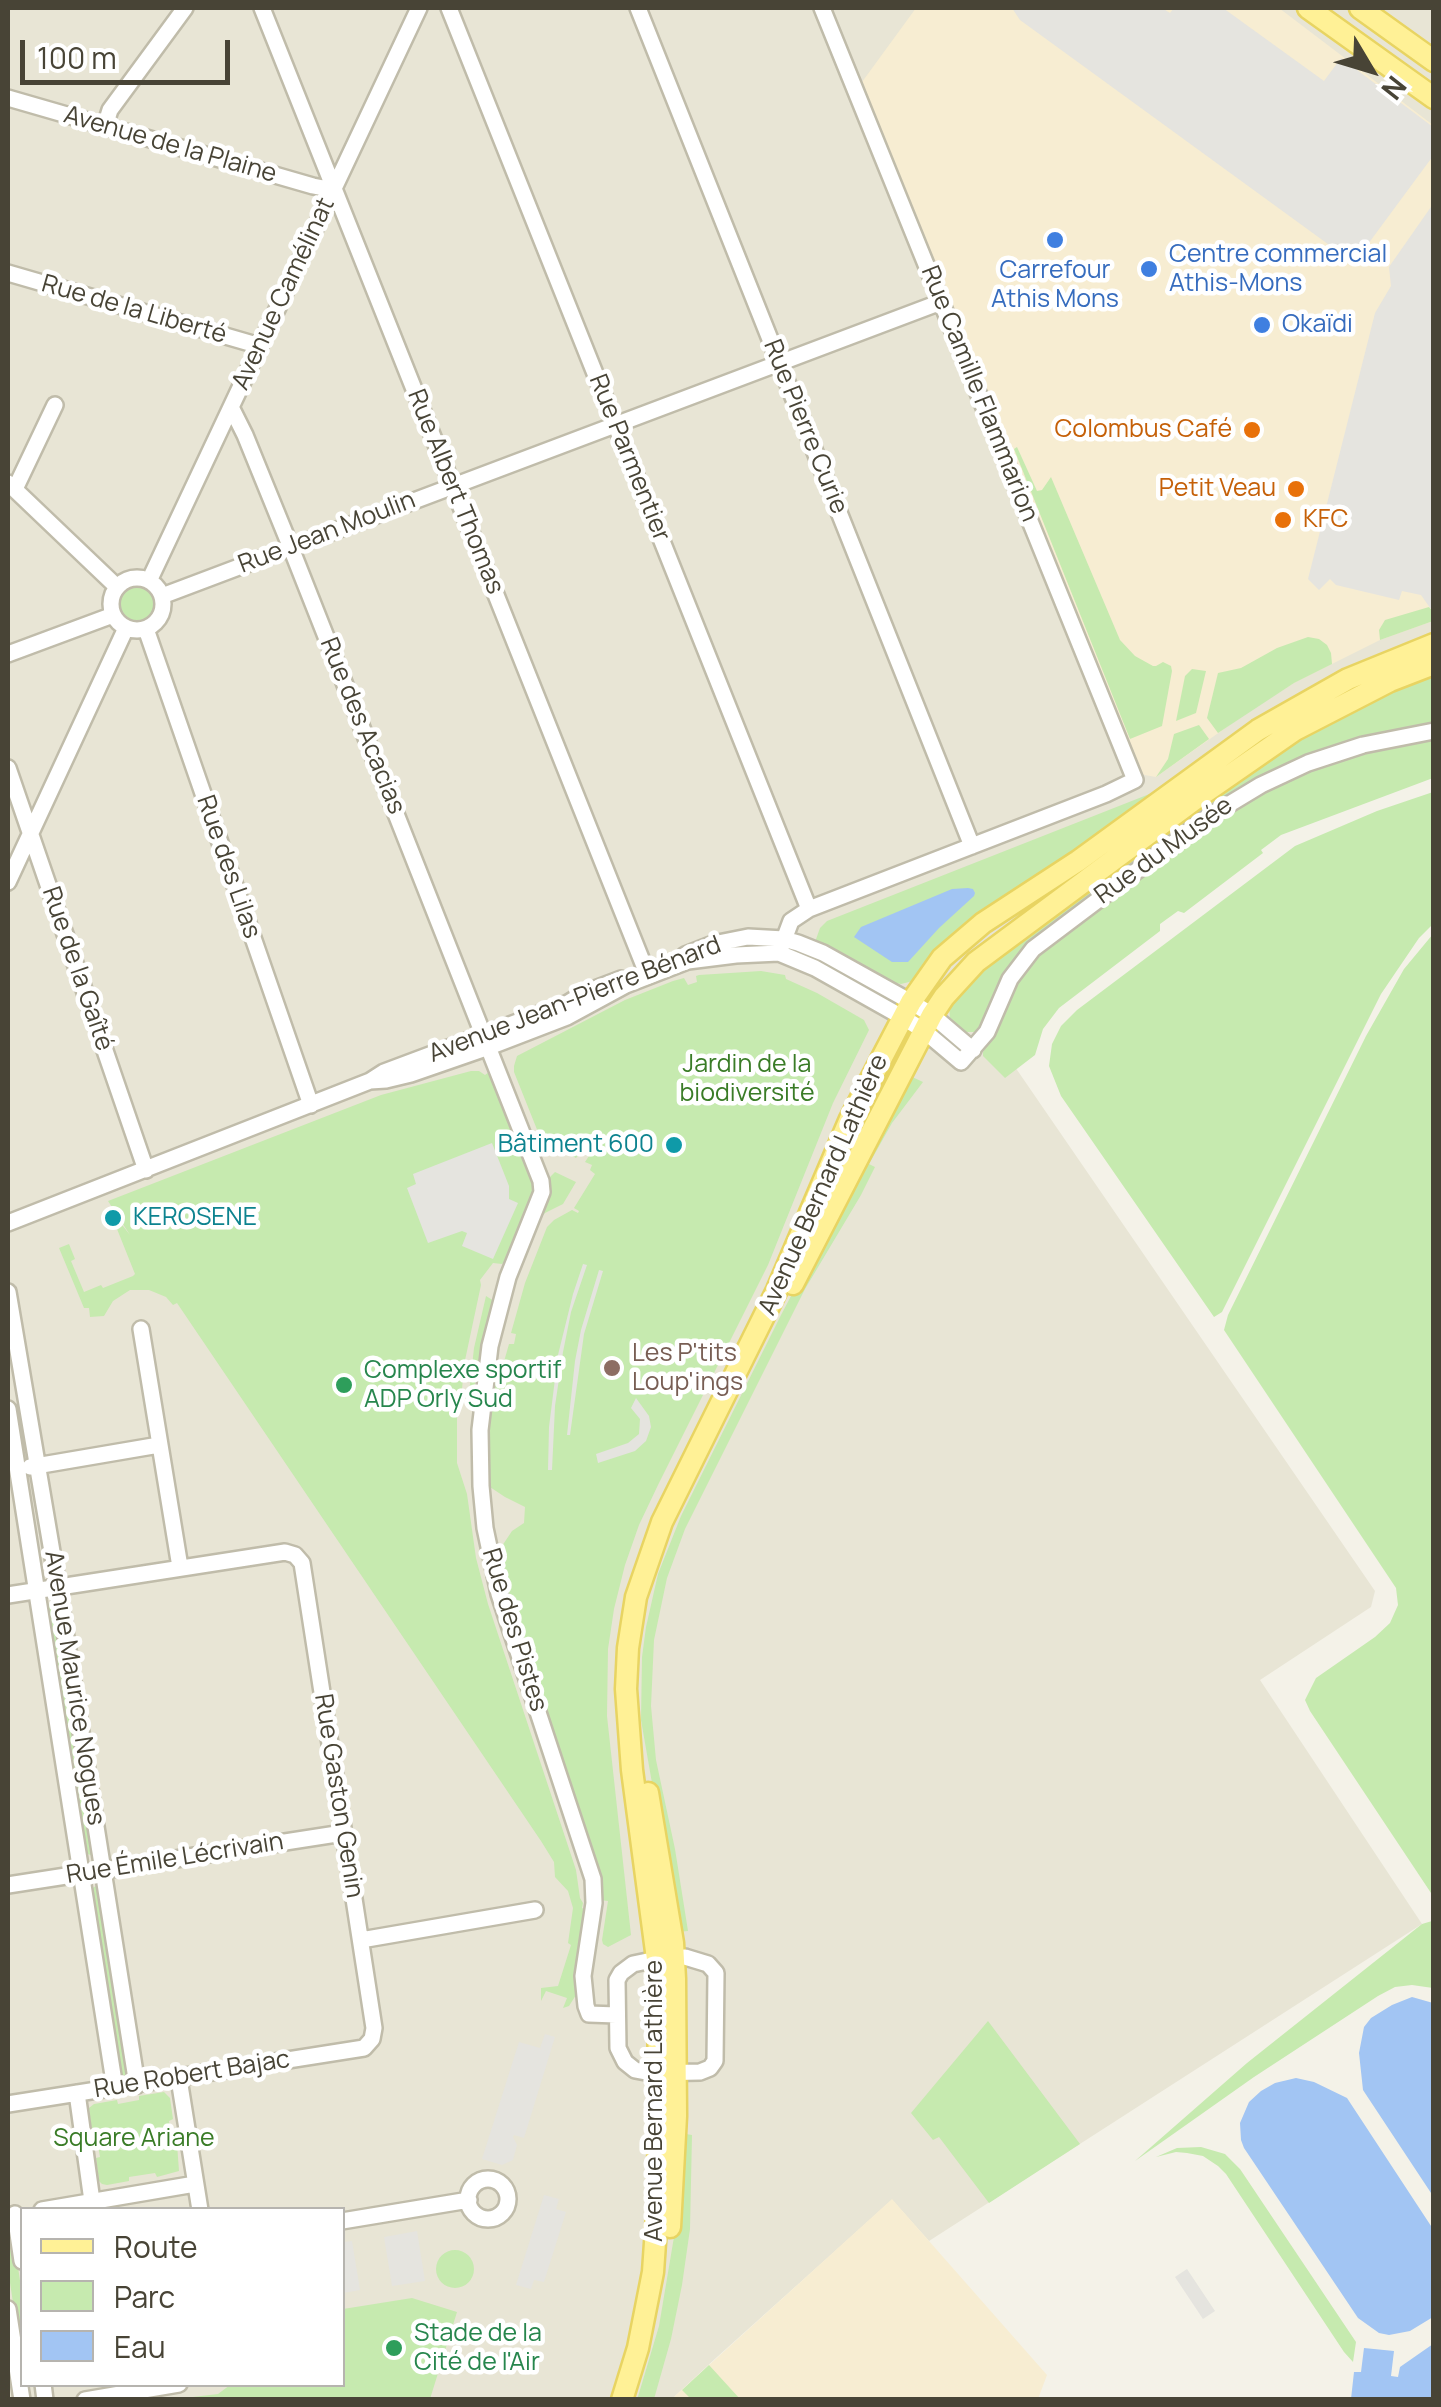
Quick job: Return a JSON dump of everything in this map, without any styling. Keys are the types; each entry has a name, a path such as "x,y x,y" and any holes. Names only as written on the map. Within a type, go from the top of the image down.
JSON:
{"main road":[{"path":"1308,8 1434,98"},
{"path":"1360,8 1434,61"},
{"name":"Avenue Bernard Lathière","path":"665,1958 628,1729 628,1648 636,1597 662,1522 777,1290 850,1119 906,1009 942,958 984,922 1092,851 1258,730 1348,679 1434,644"},
{"name":"Avenue Bernard Lathière","path":"632,2400 650,2341 665,2269 672,2190 665,1958 637,1726 638,1656 646,1602 684,1501 944,997 976,962 1246,762 1317,716 1434,664"},
{"name":"Avenue Bernard Lathière","path":"622,2400 654,2272 667,2073"}],"street":[{"path":"105,126 110,110 185,8"},
{"name":"Rue Albert Thomas","path":"262,8 647,973"},
{"name":"Avenue Camélinat","path":"149,581 418,8"},
{"name":"Rue Parmentier","path":"449,8 810,909"},
{"name":"Rue Pierre Curie","path":"638,8 972,846"},
{"name":"Rue Camille Flammarion","path":"822,8 1135,780 972,846"},
{"name":"Avenue de la Plaine","path":"8,98 334,190"},
{"name":"Rue de la Liberté","path":"8,273 260,346"},
{"name":"Rue Jean Moulin","path":"162,596 942,302"},
{"path":"55,405 11,486 117,587"},
{"name":"Rue des Acacias","path":"231,407 487,1041"},
{"path":"132,578 149,581 162,596 159,618 146,629 126,628 113,615 111,600 117,587 132,578"},
{"path":"8,654 113,615"},
{"path":"8,882 126,628"},
{"name":"Rue des Lilas","path":"146,629 310,1105"},
{"name":"Rue du Musée","path":"967,1056 987,1032 1010,979 1033,949 1208,816 1308,763 1363,745 1434,732"},
{"name":"Rue de la Gaîté","path":"8,768 146,1170"},
{"path":"781,946 797,915 972,846"},
{"name":"Avenue Jean-Pierre Bénard","path":"8,1223 370,1081 384,1072 487,1041 584,993 647,973 713,944 748,938 816,949 928,1023 967,1056"},
{"name":"Rue des Pistes","path":"487,1041 536,1164 542,1192 508,1277 486,1367 480,1430 484,1528 498,1594 593,1878 594,1902 583,1984 586,2006 589,2014 616,2015"},
{"name":"Avenue Maurice Nogues","path":"8,1292 138,2085"},
{"path":"8,1595 180,1568 141,1329"},
{"name":"Avenue Maurice Nogues","path":"8,1408 115,2088"},
{"path":"17,1468 159,1444"},
{"name":"Rue Gaston Genin","path":"180,1568 285,1552 302,1563 374,2028 372,2039"},
{"name":"Rue Émile Lécrivain","path":"8,1885 343,1832"},
{"path":"361,1940 535,1910"},
{"path":"665,1958 693,1958 715,1970 715,2060 706,2071 641,2072 625,2062 618,2048 616,1988 621,1973 633,1964 665,1958"},
{"name":"Rue Robert Bajac","path":"8,2104 364,2048 372,2039"},
{"path":"179,2078 199,2207"},
{"path":"77,2093 92,2201"},
{"path":"59,2207 195,2184"},
{"path":"345,2221 469,2200"},
{"path":"15,2214 20,2248"},
{"path":"8,2308 20,2387"},
{"path":"85,2400 161,2387"}],"shaded area":[{"path":"8,8 1433,8 1433,754 1351,767 1002,1048 1375,1591 1371,1607 1260,1680 1422,1924 929,2241 892,2200 673,2399 8,2400"},
{"path":"916,8 1279,8 1433,125 1433,621 1380,640 1294,683 1156,777 1139,774 862,82"},
{"path":"1012,8 1162,8 1170,13 1174,8 1223,8 1324,81 1341,58 1433,127 1433,156 1354,263 1020,20"},
{"path":"1433,204 1433,612 1421,595 1402,591 1399,600 1336,585 1330,579 1319,590 1308,579 1375,313 1391,286 1389,267"},
{"path":"492,1143 509,1186 509,1199 518,1203 493,1259 462,1246 467,1233 462,1231 428,1243 407,1188 416,1184 413,1174"},
{"path":"583,1264 587,1265 563,1352 552,1470 548,1470 558,1355"},
{"path":"599,1270 603,1271 584,1334 567,1435 581,1330"},
{"path":"636,1398 649,1416 651,1427 646,1441 635,1451 598,1463 596,1454 628,1443 639,1434 640,1419 631,1408"},
{"path":"545,2034 555,2037 524,2138 513,2137 517,2145 513,2160 502,2165 482,2159 519,2042 540,2048"},
{"path":"544,2195 559,2199 556,2209 566,2212 544,2282 534,2280 531,2289 516,2285"},
{"path":"892,2199 1047,2375 1038,2399 673,2400 675,2396"},
{"path":"417,2231 425,2281 392,2286 384,2237"},
{"path":"352,2241 360,2290 345,2293 345,2242"},
{"path":"1187,2269 1215,2311 1203,2319 1175,2277"}],"green space":[{"path":"1017,447 1037,491 1051,477 1120,640 1135,656 1153,666 1163,662 1171,666 1162,726 1130,739 1014,449"},
{"path":"137,587 149,592 154,604 149,616 137,621 125,616 120,604 125,592"},
{"path":"1429,607 1433,621 1380,640 1379,630 1385,620"},
{"path":"1308,637 1327,645 1332,664 1294,683 1218,733 1207,718 1218,673 1241,668 1277,648"},
{"path":"1192,669 1206,671 1196,713 1176,721 1185,676"},
{"path":"1433,671 1433,724 1347,741 1315,752 1222,798 1029,943 1005,973 979,1029 961,1032 950,1020 949,1002 972,975 1261,760 1332,716"},
{"path":"1322,681 913,981 891,982 815,942 827,921 1152,793 1249,724"},
{"path":"1199,725 1209,739 1156,777 1168,759 1174,734"},
{"path":"1433,739 1433,778 1281,835 1184,913 1178,911 1160,924 1160,931 1059,1008 1043,1029 1035,1055 1005,1078 983,1056 1018,982 1041,952 1209,825 1309,771 1360,754"},
{"path":"1433,792 1433,924 1381,994 1222,1312 1214,1317 1061,1096 1049,1066 1052,1044 1061,1026 1077,1010 1295,846"},
{"path":"1433,934 1433,1896 1305,1700 1316,1678 1390,1623 1398,1605 1396,1588 1224,1330 1366,1036 1404,969"},
{"name":"Jardin de la biodiversité","path":"761,971 785,975 864,1020 869,1030 833,1103 768,1265 658,1485 625,1565 608,1649 607,1716 631,1935 608,1947 602,1940 608,1901 600,1900 496,1555 512,1531 524,1523 525,1507 487,1485 490,1389 509,1344 514,1344 516,1334 511,1333 525,1283 547,1227 572,1210 578,1213 574,1208 595,1174 590,1170 592,1165 585,1162 589,1156 586,1145 576,1158 540,1137 514,1066 517,1056 625,1000 673,981 684,978 688,985 697,982 699,975"},
{"name":"Complexe sportif ADP Orly Sud","path":"471,1071 485,1075 489,1072 493,1076 534,1192 508,1258 502,1264 493,1263 480,1280 457,1414 457,1463 467,1494 476,1558 488,1604 576,1870 582,1908 586,1910 576,1995 563,2008 567,1998 546,1991 541,2001 541,1988 558,1986 571,1945 568,1943 573,1908 541,1841 177,1303 173,1305 166,1297 149,1290 130,1290 113,1301 104,1316 90,1317 59,1248 69,1244 75,1259 71,1261 84,1292 133,1276 115,1224 119,1221 130,1235 108,1201 381,1095"},
{"path":"908,1075 923,1082 892,1123 869,1164 875,1167 805,1289 685,1529 667,1578 654,1640 651,1706 656,1760 688,1931 678,1932 641,1720 642,1657 658,1574 681,1516 781,1315"},
{"path":"555,1172 576,1182 563,1204 536,1223 549,1195 549,1178"},
{"path":"486,1296 494,1301 478,1376 468,1402 474,1348"},
{"path":"46,1605 56,1606 91,1855 84,1853"},
{"path":"96,1886 125,2076 117,2067 91,1889"},
{"path":"1432,1921 1433,1988 1395,1987 1378,1996 1135,2161 1247,2063 1422,1924"},
{"path":"988,2021 1080,2144 989,2203 939,2137 933,2140 911,2113"},
{"name":"Square Ariane","path":"164,2092 170,2098 173,2119 169,2121 172,2144 177,2144 179,2171 102,2184 89,2108"},
{"path":"683,2098 686,2134 692,2135 690,2229 682,2285 654,2399 637,2400 659,2326 675,2231"},
{"path":"1201,2147 1225,2154 1240,2169 1356,2342 1353,2362 1226,2174 1203,2156 1176,2152 1156,2157 1177,2148"},
{"path":"8,2222 20,2281 20,2350 8,2269"},
{"path":"455,2250 468,2256 474,2269 468,2282 455,2288 442,2282 436,2269 442,2256"},
{"name":"Stade de la Cité de l'Air","path":"412,2298 457,2312 430,2399 176,2399 218,2394 227,2387 345,2387 345,2309"},
{"path":"709,2365 740,2399 691,2399 682,2390"}],"water":[{"path":"952,889 973,889 974,896 908,962 892,962 854,937 861,927"},
{"path":"1412,1997 1433,2003 1433,2196 1363,2090 1359,2053 1364,2027 1371,2018"},
{"path":"1296,2078 1347,2098 1433,2229 1433,2317 1410,2331 1379,2333 1358,2318 1244,2148 1240,2123 1249,2102 1275,2083"},
{"path":"1433,2344 1433,2399 1351,2399 1354,2372 1361,2372 1364,2348 1394,2351 1391,2376 1398,2377 1400,2367"}],"place":[{"name":"Carrefour Athis Mons","path":"1055,240"},
{"name":"Centre commercial Athis-Mons","path":"1149,269"},
{"name":"Okaïdi","path":"1262,325"},
{"name":"Colombus Café","path":"1252,430"},
{"name":"Petit Veau","path":"1296,489"},
{"name":"KFC","path":"1283,520"},
{"name":"Bâtiment 600","path":"674,1145"},
{"name":"KEROSENE","path":"113,1218"},
{"name":"Les P'tits Loup'ings","path":"612,1368"},
{"name":"Complexe sportif ADP Orly Sud","path":"344,1385"},
{"name":"Stade de la Cité de l'Air","path":"394,2348"}]}
